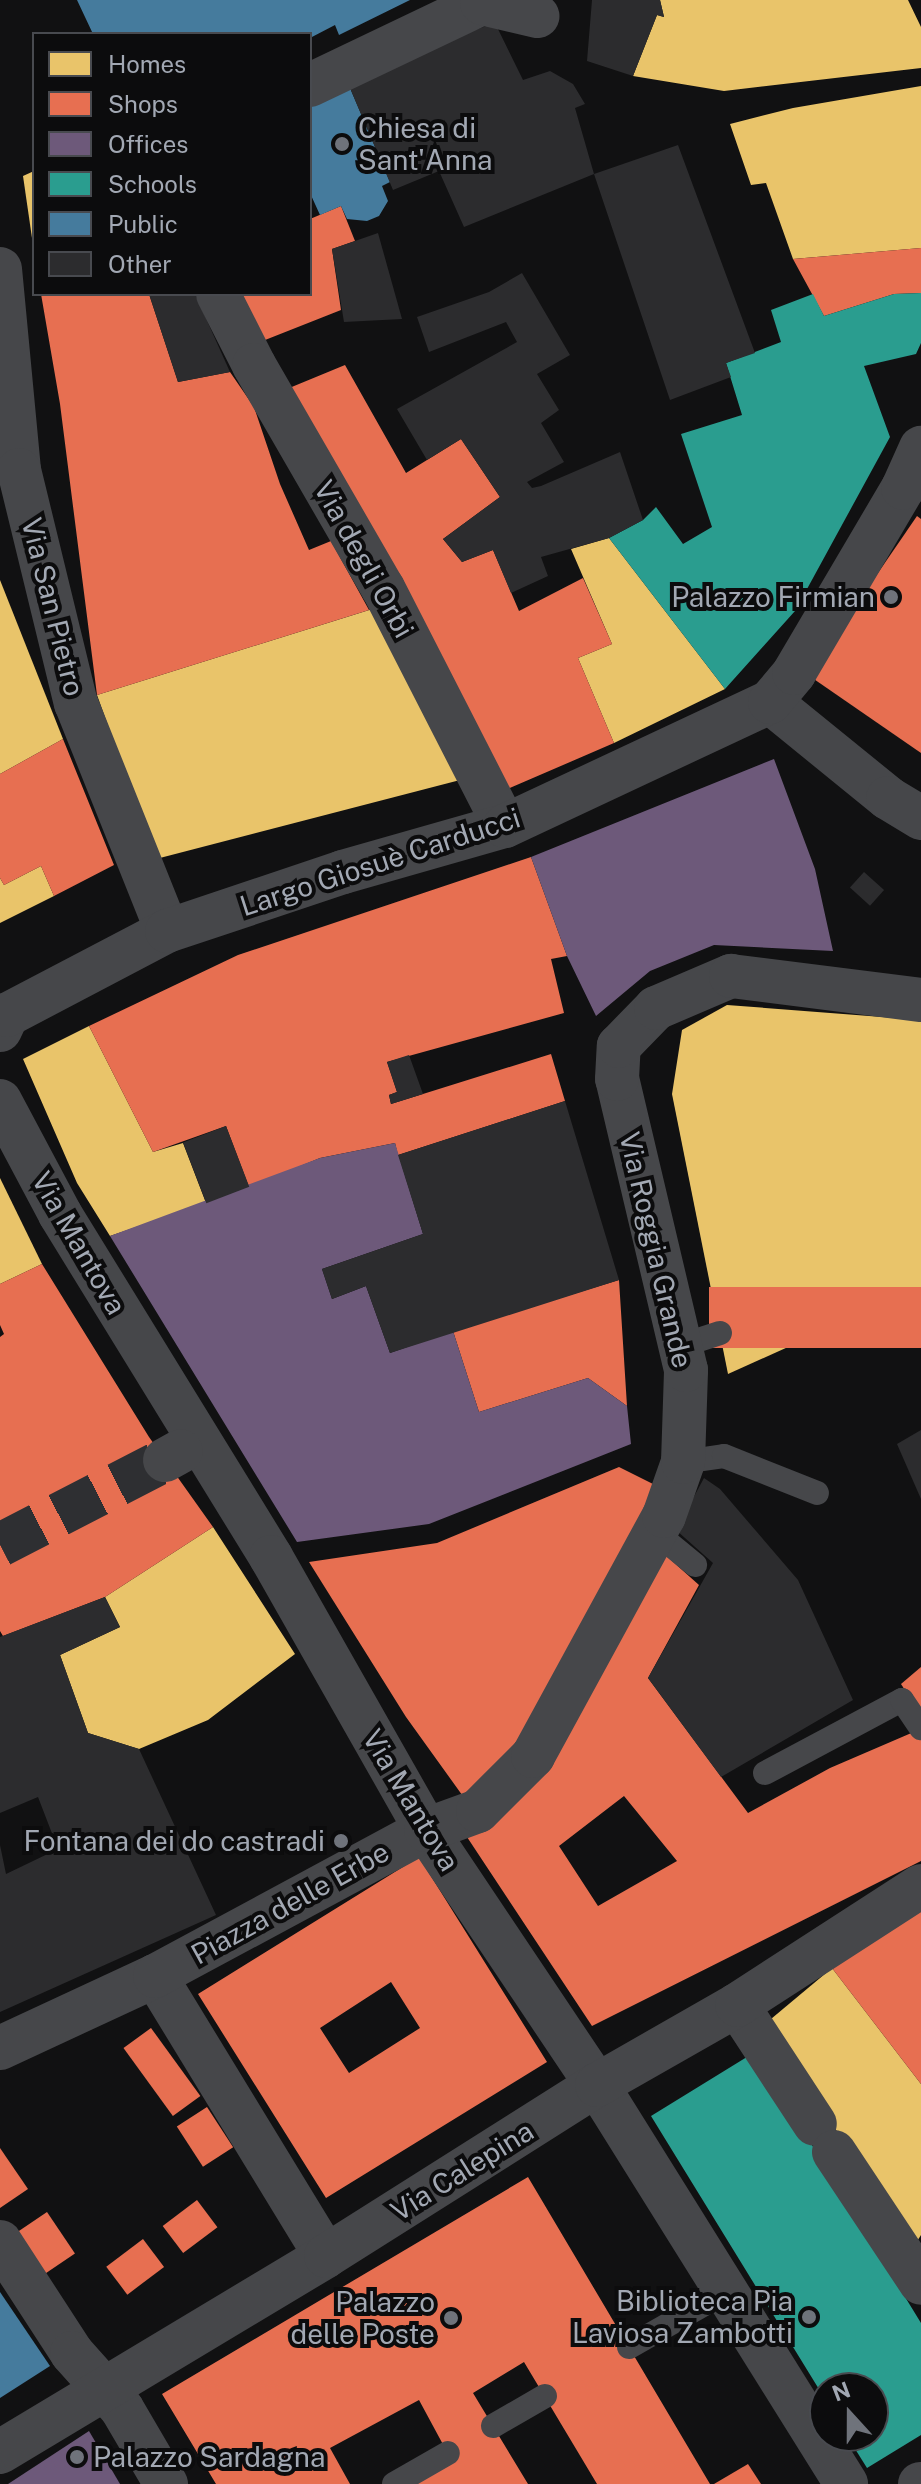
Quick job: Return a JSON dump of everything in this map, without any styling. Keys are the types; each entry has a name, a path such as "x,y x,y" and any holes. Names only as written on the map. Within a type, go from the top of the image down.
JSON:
{"street":[{"path":"312,84 482,3 537,16"},
{"name":"Via San Pietro","path":"0,269 19,470 76,703 167,931"},
{"name":"Via degli Orbi","path":"219,296 254,365 383,588 505,826"},
{"path":"921,448 903,488 794,673 770,702 888,798 921,818"},
{"name":"Largo Giosuè Carducci","path":"0,1030 7,1015 167,931 343,872 505,826 770,702"},
{"name":"Via Roggia Grande","path":"426,1830 478,1811 533,1756 655,1532 683,1462 686,1370 700,1340 617,1079 619,1046 656,1008 731,976 921,1000"},
{"name":"Via Mantova","path":"0,1101 60,1214 271,1557 426,1830 597,2085 846,2484"},
{"name":"Piazza delle Erbe","path":"0,2048 155,1976 426,1830"},
{"name":"Via Calepina","path":"0,2452 326,2256 597,2085 737,2005 921,1886"},
{"path":"155,1976 326,2256"},
{"path":"737,2005 921,2283"},
{"path":"0,2242 72,2353 125,2414 166,2484"}],"lane":[{"path":"683,1462 724,1456 817,1493"},
{"path":"655,1532 695,1565"},
{"path":"765,1773 902,1700 921,1728"},
{"path":"629,2347 727,2291"},
{"path":"493,2426 545,2396"},
{"path":"394,2484 448,2453"}],"building: Homes":[{"path":"660,0 908,0 921,27 921,68 724,91 633,76 657,15 664,17"},
{"path":"921,86 921,248 793,259 766,183 751,185 730,124 793,108"},
{"path":"32,172 32,238 23,176"},
{"path":"609,538 725,689 614,743 578,658 612,644 571,549"},
{"path":"0,580 63,739 0,774"},
{"path":"382,606 464,779 156,859 97,695"},
{"path":"41,866 54,896 0,923 0,878 4,885"},
{"path":"727,1005 921,1020 921,1287 728,1374 672,1094 682,1030"},
{"path":"89,1026 153,1152 183,1143 206,1203 110,1236 77,1183 23,1059"},
{"path":"0,1178 42,1264 0,1284"},
{"path":"213,1527 295,1654 208,1720 139,1749 88,1733 60,1655 120,1627 105,1597"},
{"path":"832,1968 921,2084 921,2235 914,2246 765,2024"}],"building: Shops":[{"path":"341,206 355,241 332,249 341,310 260,342 237,296 312,296 312,218"},
{"path":"921,248 921,293 894,294 824,316 793,259"},
{"path":"41,296 150,296 178,382 230,372 254,407 280,484 309,550 331,541 369,610 97,695 60,404"},
{"path":"345,365 406,473 461,439 500,497 443,539 462,562 493,550 519,611 583,578 612,644 578,658 614,743 503,791 282,391"},
{"name":"Palazzo Firmian","path":"917,516 921,519 921,753 808,675"},
{"path":"63,739 114,865 54,896 41,866 4,885 0,878 0,774"},
{"path":"531,857 567,956 551,959 564,1013 387,1062 397,1092 389,1095 391,1104 551,1054 565,1101 398,1155 395,1143 320,1158 249,1187 226,1126 153,1152 89,1026 238,955"},
{"path":"42,1264 149,1437 213,1527 105,1597 3,1636 0,1631 0,1337 4,1334 0,1325 0,1284"},
{"path":"619,1280 627,1406 588,1378 479,1412 453,1331"},
{"path":"709,1287 921,1287 921,1348 709,1348"},
{"path":"619,1467 659,1487 563,1677 470,1806 406,1717 309,1562 437,1543"},
{"path":"662,1552 699,1585 648,1678 748,1813 830,1768 916,1731 921,1739 921,1861 592,2026 467,1837","holes":["624,1796 677,1861 598,1906 559,1846"]},
{"path":"921,1667 921,1715 901,1684"},
{"path":"419,1857 547,2062 326,2198 198,1994","holes":["391,1982 420,2028 349,2073 320,2028"]},
{"path":"921,1909 921,2084 832,1968"},
{"path":"151,2028 200,2096 173,2116 123,2048"},
{"path":"207,2107 233,2147 203,2167 177,2127"},
{"path":"0,2148 28,2189 0,2208"},
{"name":"Palazzo delle Poste","path":"528,2177 710,2484 597,2484 524,2362 473,2393 528,2484 416,2484 453,2463 419,2400 330,2448 350,2484 216,2484 162,2394"},
{"path":"197,2200 217,2227 183,2253 163,2226"},
{"path":"47,2212 75,2253 44,2274 16,2233"},
{"path":"143,2239 164,2267 127,2295 106,2267"},
{"path":"748,2464 761,2484 714,2484"}],"building: Offices":[{"path":"774,759 815,869 833,951 714,945 650,971 596,1016 567,956 531,857"},
{"path":"395,1143 423,1234 322,1269 332,1299 366,1286 390,1353 453,1331 479,1412 588,1378 627,1406 631,1444 429,1524 297,1542 110,1236 320,1158"},
{"name":"Palazzo Sardagna","path":"89,2431 120,2484 8,2484"}],"building: Schools":[{"path":"921,293 921,343 916,354 864,366 890,437 795,611 725,689 609,538 643,520 656,507 683,544 712,527 681,434 742,415 726,363 781,342 771,310 813,294 824,316 894,294"},
{"path":"755,2052 921,2323 921,2435 867,2468 857,2452 889,2452 889,2372 809,2373 651,2116"}],"building: Public":[{"path":"77,0 410,0 339,35 335,25 312,37 312,32 92,32"},
{"name":"Chiesa di Sant'Anna","path":"350,88 390,182 382,186 388,201 379,216 367,221 347,219 341,206 320,215 312,197 312,104"},
{"path":"0,2292 50,2366 0,2398"}],"building: Other":[{"path":"592,0 660,0 664,17 657,15 633,76 587,61"},
{"path":"495,23 523,80 550,71 573,84 585,104 575,108 594,174 464,227 439,171 393,190 350,88 452,38"},
{"path":"678,145 755,353 726,363 731,377 670,400 594,174"},
{"path":"378,233 402,319 344,322 332,249"},
{"path":"522,273 570,355 537,374 559,410 541,423 564,462 527,482 532,488 541,486 620,452 643,520 609,538 541,557 548,576 511,593 493,550 462,562 443,539 500,497 461,439 427,460 397,409 517,342 506,322 429,352 417,317 489,292"},
{"path":"150,296 196,296 230,372 178,382"},
{"path":"864,872 884,890 870,906 850,888"},
{"path":"409,1055 423,1094 391,1104 389,1095 397,1092 387,1062"},
{"path":"565,1101 619,1280 390,1353 366,1286 332,1299 322,1269 423,1234 398,1155"},
{"path":"226,1126 249,1187 206,1203 183,1142"},
{"path":"921,1430 921,1499 897,1444"},
{"path":"704,1478 720,1489 798,1580 853,1700 721,1777 648,1678 713,1563 676,1530"},
{"path":"105,1597 120,1627 60,1655 88,1733 139,1749 216,1915 0,2012 0,1845 6,1874 58,1849 38,1797 0,1813 0,1637"}],"tunnel":[{"path":"0,1545 165,1460"}],"place":[{"name":"Chiesa di Sant'Anna","path":"342,144"},
{"name":"Palazzo Firmian","path":"891,597"},
{"name":"Fontana dei do castradi","path":"341,1841"},
{"name":"Biblioteca Pia Laviosa Zambotti","path":"809,2317"},
{"name":"Palazzo delle Poste","path":"451,2318"},
{"name":"Palazzo Sardagna","path":"77,2457"}]}
